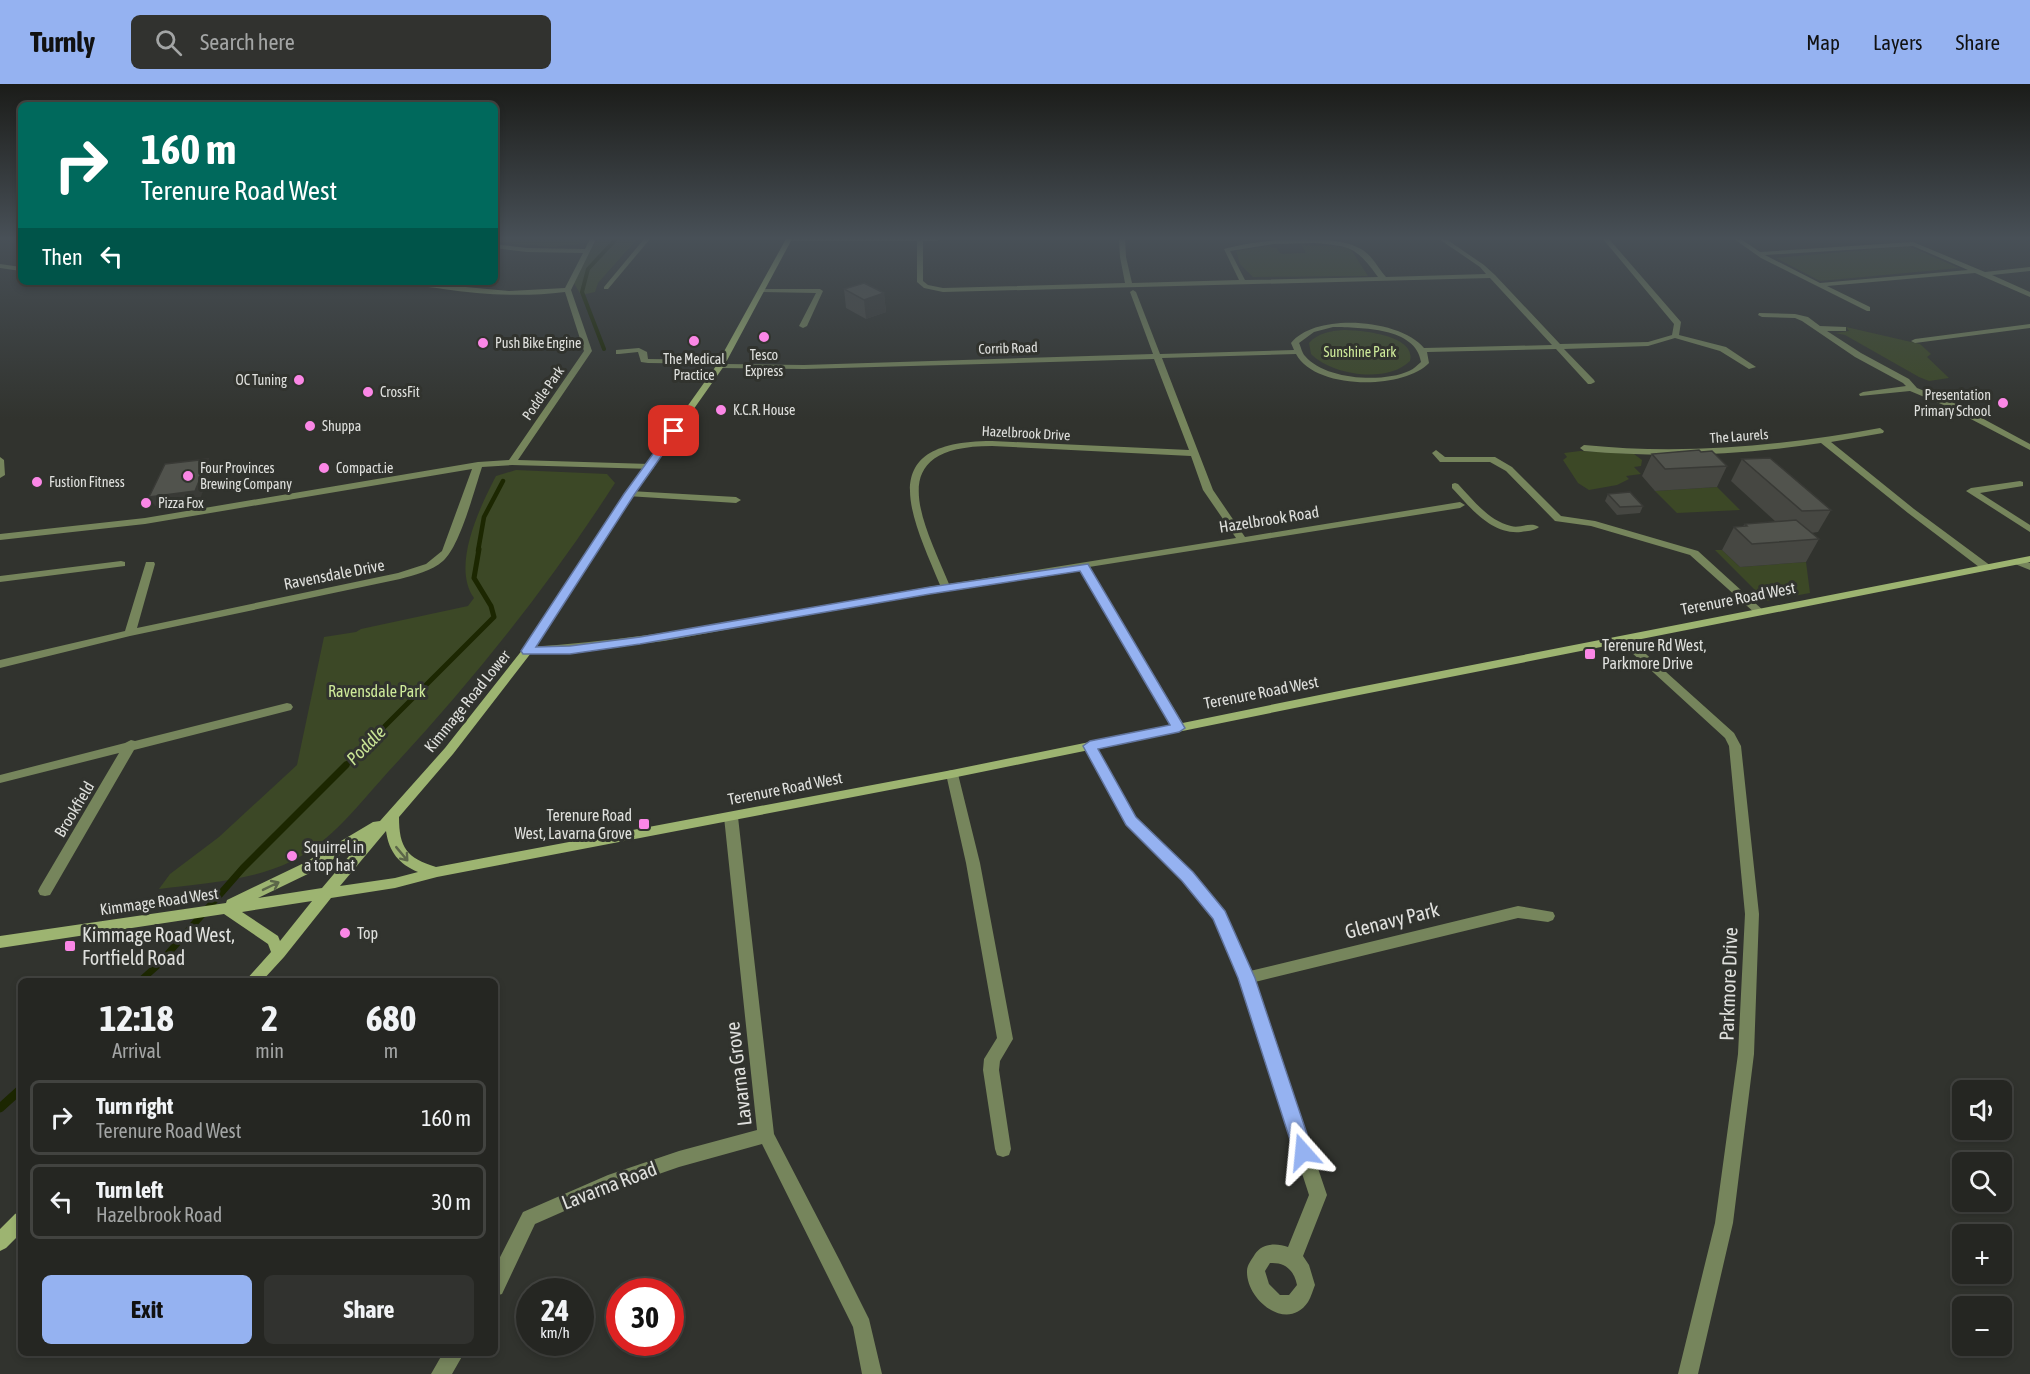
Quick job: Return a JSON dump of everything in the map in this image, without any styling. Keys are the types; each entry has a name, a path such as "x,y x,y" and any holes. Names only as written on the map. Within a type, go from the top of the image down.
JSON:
{"main road":[{"name":"Kimmage Road Lower","path":"255,978 279,953 323,895 449,751 527,651 630,494 721,364 757,299"},
{"name":"Terenure Road West","path":"323,895 395,883 437,872 952,774 2024,560"},
{"path":"391,816 391,834 396,849 406,860 417,867 437,872"},
{"path":"222,909 309,867 391,816"},
{"name":"Kimmage Road West","path":"0,942 323,895"},
{"path":"222,909 273,940 279,953"},
{"path":"0,1242 18,1223"}],"street":[{"name":"Poddle Park","path":"512,462 588,351 571,299"},
{"path":"803,326 816,299"},
{"path":"1135,299 1208,490 1242,540"},
{"path":"1514,299 1591,382"},
{"path":"1657,299 1678,324 1675,336"},
{"path":"1847,299 1867,309"},
{"path":"1762,315 1795,316 1820,328 1858,355 1906,381 1912,388 1949,404 2030,447"},
{"path":"1333,325 1365,326 1396,333 1412,340 1426,356 1421,369 1400,378 1370,380 1323,371 1311,366 1296,352 1295,343 1302,335 1333,325"},
{"path":"1915,341 2030,326"},
{"path":"1820,328 1844,328"},
{"path":"1423,350 1648,344 1675,336 1723,349 1752,367"},
{"name":"Corrib Road","path":"619,352 639,350 643,352 644,360 648,361 804,367 1296,352"},
{"path":"1863,394 1912,388"},
{"name":"The Laurels","path":"1584,448 1613,452 1716,452 1824,441 1880,431"},
{"path":"1824,441 1987,568"},
{"name":"Hazelbrook Drive","path":"946,588 916,513 914,489 918,471 927,458 955,447 991,443 1193,453"},
{"path":"1436,453 1443,460 1481,458 1502,463 1558,519 1592,523 1694,553"},
{"path":"0,460 0,475"},
{"path":"0,537 135,522 478,465 512,462 650,466"},
{"name":"Ravensdale Drive","path":"0,664 130,633 399,576 434,565 446,555 478,465"},
{"path":"2020,484 1971,491 2030,529"},
{"path":"1455,486 1486,518 1511,530 1534,527"},
{"path":"630,494 736,501"},
{"name":"Hazelbrook Road","path":"527,651 570,650 640,640 1460,505"},
{"path":"1682,540 1760,612"},
{"path":"2024,560 2030,567"},
{"path":"0,579 121,564"},
{"path":"130,633 150,564"},
{"path":"1084,567 1179,728"},
{"name":"Parkmore Drive","path":"1623,639 1730,736 1735,746 1752,914 1746,1054 1724,1223 1688,1374"},
{"name":"Brookfield","path":"0,779 131,744 287,707"},
{"name":"Brookfield","path":"45,891 131,744"},
{"path":"1090,746 1131,821 1188,877 1219,916 1246,978 1318,1195 1293,1258"},
{"path":"952,774 974,863 1005,1039 992,1059 991,1070 1003,1149"},
{"name":"Lavarna Grove","path":"731,817 766,1135 862,1326 872,1374"},
{"name":"Glenavy Park","path":"1246,978 1518,912 1548,916"},
{"name":"Lavarna Road","path":"498,1281 529,1218 608,1183 679,1158 766,1135"},
{"path":"441,1374 452,1356"}],"green space":[{"path":"1846,327 1920,344 1931,354 1927,357 1949,378 1929,381 1845,335 1835,333 1849,331"},
{"name":"Sunshine Park","path":"1343,330 1374,333 1396,340 1405,345 1410,352 1410,361 1388,373 1360,374 1332,367 1311,354 1309,343 1316,337 1324,333"},
{"path":"1580,451 1634,454 1642,460 1641,466 1634,467 1641,474 1626,476 1629,479 1617,485 1589,490 1578,483 1563,460 1567,457 1564,453"},
{"name":"Ravensdale Park","path":"516,470 607,474 615,483 536,596 449,704 344,821 306,853 277,868 244,877 159,889 170,874 219,837 297,765 324,637 356,632 468,606 474,598 465,570 470,537 476,520 496,476"},
{"path":"1717,487 1740,510 1677,513 1655,491"},
{"path":"1715,550 1722,550 1740,567 1806,562 1810,593 1766,601"}],"building":[{"path":"1699,450 1701,452 1712,451 1727,466 1665,469 1652,454"},
{"path":"1770,458 1831,510 1802,511 1742,459"},
{"path":"208,459 195,491 149,497 165,464"},
{"path":"1630,492 1643,506 1620,507 1608,494"},
{"path":"1796,520 1819,539 1752,544 1734,527 1747,526 1745,524"}],"waterway":[{"name":"Poddle","path":"585,299 604,349"},
{"name":"Poddle","path":"478,551 484,517 503,481"},
{"name":"Poddle","path":"143,978 158,965 243,868 494,617 491,606 474,578 479,549"},
{"name":"Poddle","path":"0,1108 18,1092"}],"place":[{"name":"Tesco Express","path":"764,337"},
{"name":"The Medical Practice","path":"694,341"},
{"name":"Push Bike Engine","path":"483,343"},
{"name":"OC Tuning","path":"299,380"},
{"name":"CrossFit","path":"368,392"},
{"name":"Presentation Primary School","path":"2003,403"},
{"name":"K.C.R. House","path":"721,410"},
{"name":"Shuppa","path":"310,426"},
{"name":"Compact.ie","path":"324,468"},
{"name":"Four Provinces Brewing Company","path":"188,476"},
{"name":"Fustion Fitness","path":"37,482"},
{"name":"Pizza Fox","path":"146,503"},
{"name":"Terenure Rd West, Parkmore Drive","path":"1590,654"},
{"name":"Terenure Road West, Lavarna Grove","path":"644,824"},
{"name":"Squirrel in a top hat","path":"292,856"},
{"name":"Top","path":"345,933"},
{"name":"Kimmage Road West, Fortfield Road","path":"70,946"}],"route":[{"path":"674,431 527,651 570,650 640,640 930,590 1084,567 1179,728 1090,746 1131,821 1188,877 1219,916 1246,978 1303,1152"}]}
